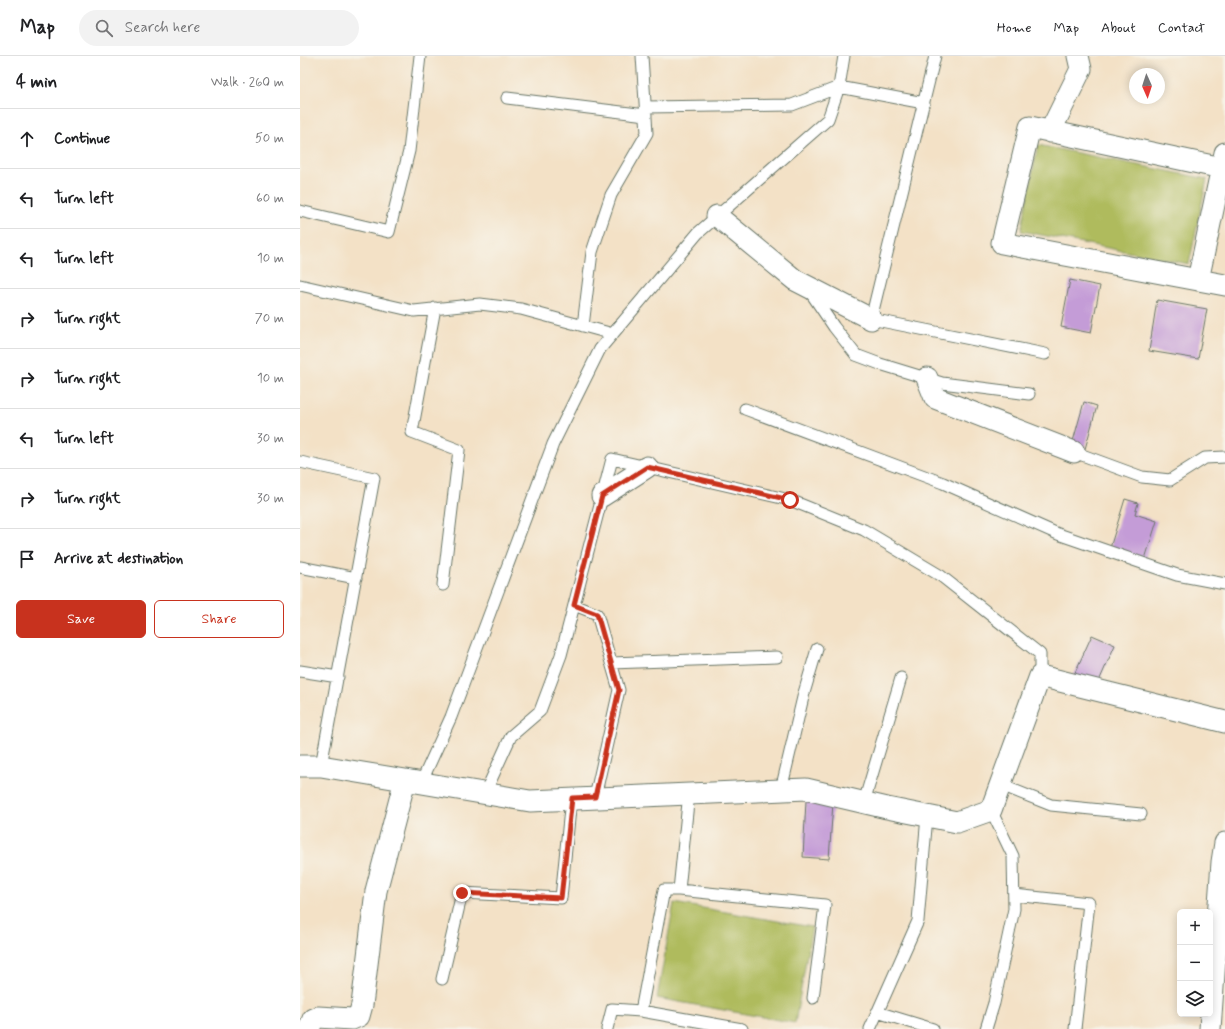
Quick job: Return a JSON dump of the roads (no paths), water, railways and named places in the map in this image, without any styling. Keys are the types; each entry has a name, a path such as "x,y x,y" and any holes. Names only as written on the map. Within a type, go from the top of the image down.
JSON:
{"street":[{"path":"1050,132 1081,69 1078,56"},
{"path":"1198,280 1223,160 1050,132 1030,127 1002,243 1198,280 1225,285"},
{"path":"717,216 795,280 872,318"},
{"path":"927,378 935,398 1074,452"},
{"path":"602,496 647,467"},
{"path":"300,766 321,766 530,801 806,789 957,822 991,810 1040,676 1225,722"},
{"path":"306,1026 313,1018 318,1017 352,1019 358,1022 362,1005 376,891 413,781"},
{"path":"1210,1029 1224,856"}],"lane":[{"path":"300,211 389,232 409,151 420,56"},
{"path":"583,326 592,252 611,195 647,133 642,56"},
{"path":"413,781 451,717 553,444 600,349 698,233 828,120 839,87 844,56"},
{"path":"935,56 872,318 1045,354"},
{"path":"507,98 646,111 792,105 839,87 924,103"},
{"path":"805,284 834,327 856,355 880,364 942,382 1030,394"},
{"path":"300,285 414,311 480,304 521,309 613,334"},
{"path":"435,308 412,432 459,450 443,585"},
{"path":"745,409 943,483 1058,534 1178,575 1225,584"},
{"path":"1074,452 1142,477 1170,480 1204,458 1225,457"},
{"path":"300,462 374,478 321,766"},
{"path":"647,467 790,500 864,530 940,576 1040,654 1040,676"},
{"path":"485,793 511,736 540,711 561,655 602,496"},
{"path":"300,567 356,578"},
{"path":"574,605 597,614 619,690 595,797"},
{"path":"781,790 804,693 817,649"},
{"path":"611,663 777,657"},
{"path":"300,671 338,677"},
{"path":"864,802 901,678"},
{"path":"1001,785 1051,805 1141,814"},
{"path":"679,890 689,793"},
{"path":"442,979 462,893 561,898 572,798"},
{"path":"986,1029 994,1003 1014,909 1012,856 991,810"},
{"path":"870,1029 918,921 927,816"},
{"path":"640,1011 664,890 679,890 825,905 813,998"},
{"path":"1014,895 1089,903 1075,1029"},
{"path":"607,1029 612,1009 640,1011 742,1029"},
{"path":"877,1012 933,1029"}]}
